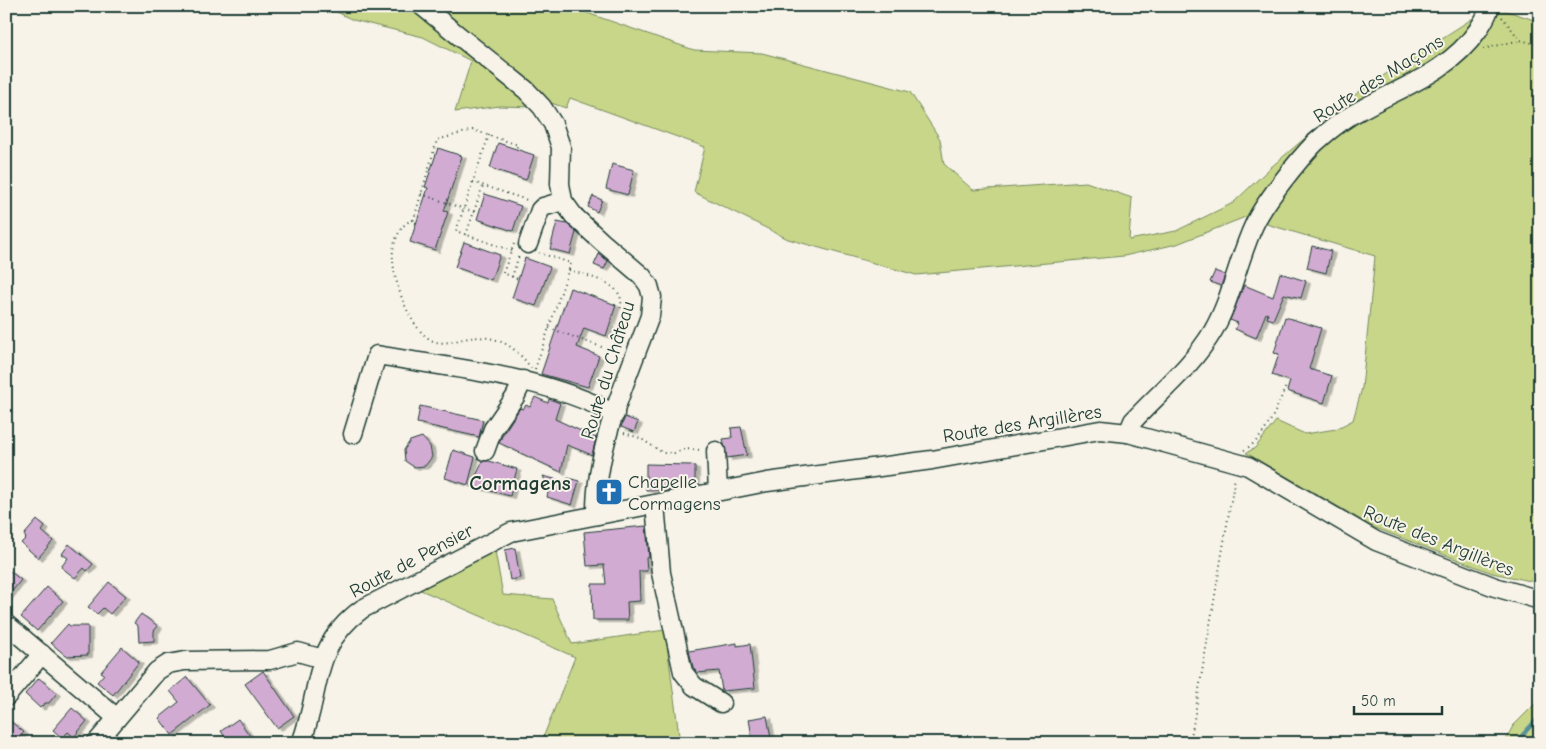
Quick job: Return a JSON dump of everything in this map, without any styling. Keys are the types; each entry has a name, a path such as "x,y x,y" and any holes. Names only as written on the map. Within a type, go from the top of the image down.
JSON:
{"street":[{"path":"422,6 526,90 553,124 561,147 560,184 563,201 543,207 528,247"},
{"name":"Route des Maçons","path":"1128,433 1132,421 1198,354 1223,308 1254,223 1295,166 1335,125 1433,73 1466,47 1488,13 1495,9"},
{"name":"Route du Château","path":"563,201 574,216 642,276 650,286 652,297 650,316 613,421 599,470 596,514"},
{"path":"353,434 377,355 523,380 590,401 613,421"},
{"path":"485,451 493,429 515,397 523,380"},
{"name":"Route des Argillères","path":"596,514 767,482 932,460 1100,430 1128,433 1240,463 1264,474 1304,501 1376,541 1495,587 1540,600"},
{"path":"716,451 718,491"},
{"path":"655,504 661,573 683,672 694,686 721,703"},
{"name":"Route de Pensier","path":"301,743 323,659 333,637 347,620 362,609 484,544 511,532 596,514"},
{"path":"6,624 117,718"},
{"path":"96,743 157,671 168,664 185,661 270,660 298,652 323,659"},
{"path":"6,696 42,654"}],"path":[{"path":"1495,9 1520,40"},
{"path":"1466,47 1473,49 1489,48 1520,40 1540,45"},
{"path":"516,149 518,144 473,130 437,140 413,220 404,225 399,232 394,243 392,260 402,298 412,317 428,338 443,342 485,336 497,339 516,352 534,372 572,263 528,247 513,244 502,273 518,279"},
{"path":"489,135 456,231 520,254 512,277"},
{"path":"473,182 543,207"},
{"path":"466,235 483,186"},
{"path":"421,194 474,212"},
{"path":"413,220 416,223"},
{"path":"569,270 618,290 622,299 620,310"},
{"path":"549,328 607,349"},
{"path":"1249,448 1272,417 1286,386"},
{"path":"613,421 663,453 675,453 685,449 716,451"},
{"path":"1190,743 1233,489 1240,463"}],"green space":[{"path":"325,6 416,6 533,107 500,106 455,112 471,61 423,37 353,20"},
{"path":"429,6 567,6 694,50 762,53 910,92 940,139 944,164 973,190 1086,182 1132,198 1129,240 1176,231 1233,203 1270,168 1361,90 1492,6 1540,22 1540,583 1492,573 1373,527 1246,453 1255,448 1276,421 1305,434 1336,429 1353,420 1362,388 1375,256 1263,223 1299,175 1285,172 1253,214 1177,244 1124,256 916,275 788,239 694,192 705,147 570,98 566,108 542,100"},
{"path":"494,545 503,595 552,599 572,644 665,630 680,743 541,743 575,657 416,588"},
{"path":"1540,699 1540,732 1530,743 1504,743 1513,726"}],"building":[{"path":"498,143 534,155 526,180 490,168"},
{"path":"438,148 462,156 444,211 448,212 435,250 410,242 428,188 425,187"},
{"path":"612,164 634,170 628,195 606,189"},
{"path":"485,194 521,206 513,231 477,219"},
{"path":"593,196 602,200 597,212 588,207"},
{"path":"557,222 567,224 576,232 570,254 550,249"},
{"path":"464,242 500,255 491,280 455,267"},
{"path":"1312,246 1331,251 1326,273 1307,268"},
{"path":"599,254 608,261 604,269 594,265"},
{"path":"525,258 550,267 536,306 512,298"},
{"path":"1215,271 1225,275 1221,286 1210,282"},
{"path":"1280,273 1306,281 1301,298 1284,294 1273,320 1267,318 1268,314 1266,313 1256,338 1235,329 1238,323 1230,320 1244,285 1273,297"},
{"path":"570,288 616,305 606,336 584,328 577,347 599,356 588,387 541,374"},
{"path":"1285,317 1321,328 1309,369 1332,376 1324,403 1287,391 1290,381 1272,375 1279,354 1274,353"},
{"path":"535,397 548,403 549,399 560,403 555,419 596,438 592,455 567,445 561,472 499,443 520,408 523,409 526,405 530,407"},
{"path":"420,406 483,420 479,437 417,423"},
{"path":"625,417 638,422 634,432 621,427"},
{"path":"741,427 747,455 727,458 723,439 732,438 731,428"},
{"path":"422,437 430,446 432,457 425,466 414,467 405,461 404,450 410,441"},
{"path":"453,450 475,457 468,485 445,478"},
{"path":"483,461 517,469 510,496 471,486"},
{"path":"646,464 695,466 695,485 669,490 646,490"},
{"path":"543,476 566,482 568,478 579,481 572,505 547,497 549,489"},
{"path":"609,484 615,484 615,499 607,499"},
{"path":"37,520 45,527 42,531 53,541 38,558 21,543 26,538 24,535"},
{"path":"646,526 649,557 646,558 647,571 639,571 640,601 627,602 628,620 593,620 592,584 606,584 604,565 587,566 584,532"},
{"path":"69,544 93,564 87,571 84,568 75,578 61,567 68,558 62,554"},
{"path":"515,548 520,578 510,580 505,550"},
{"path":"6,568 21,580 6,599"},
{"path":"109,582 126,596 110,614 103,608 97,614 88,607"},
{"path":"47,587 63,601 37,631 21,617"},
{"path":"141,614 158,626 154,631 154,641 139,642 138,626 134,623"},
{"path":"68,624 70,626 88,626 88,655 66,656 51,643"},
{"path":"737,643 737,646 750,644 755,688 722,691 719,671 697,673 693,667 689,651"},
{"path":"122,647 139,662 113,695 97,682 104,674 101,672"},
{"path":"263,671 294,716 277,728 245,684"},
{"path":"187,677 210,705 172,735 159,718 179,702 170,691"},
{"path":"39,678 57,693 49,703 45,703 40,708 25,694"},
{"path":"72,708 87,721 74,737 68,732 62,738 53,730"},
{"path":"767,716 772,743 753,743 749,719"},
{"path":"6,718 24,732 15,743 6,743"},
{"path":"238,719 254,743 229,743 221,731"}],"waterway":[{"path":"1515,743 1540,716"}],"place":[{"name":"Chapelle Cormagens","path":"609,492"}],"district":[{"name":"Cormagens","path":"520,483"}]}
